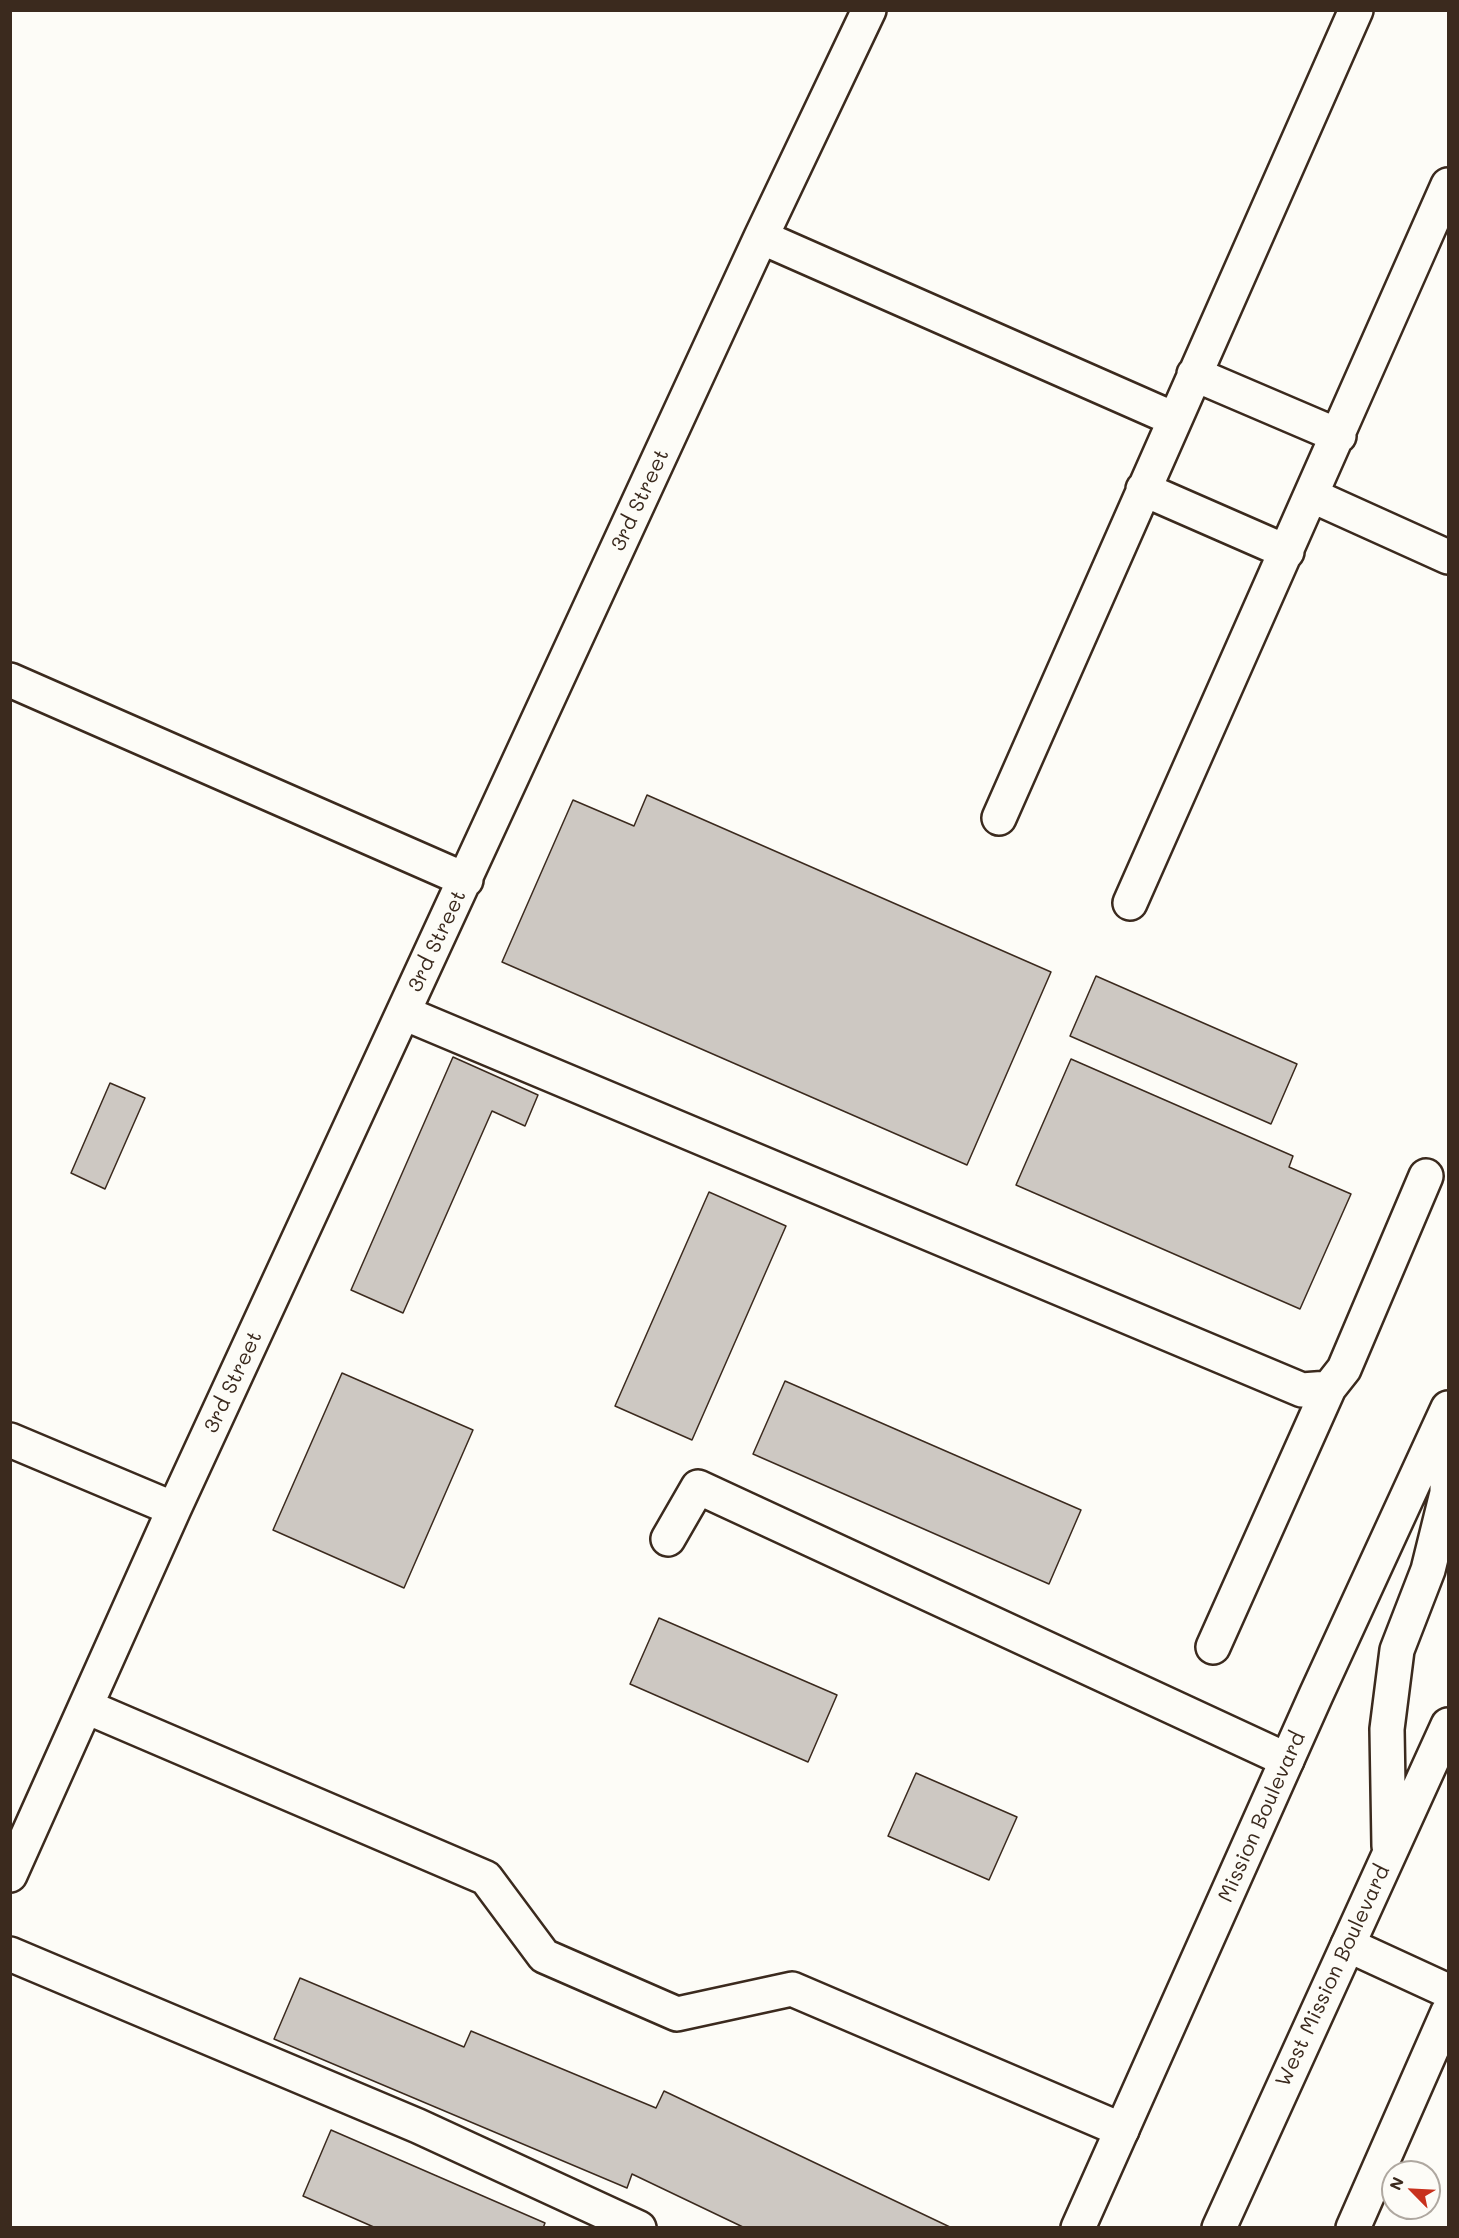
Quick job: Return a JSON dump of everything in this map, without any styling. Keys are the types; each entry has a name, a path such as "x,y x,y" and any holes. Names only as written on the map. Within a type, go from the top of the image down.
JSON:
{"street":[{"name":"3rd Street","path":"10,1875 174,1509 761,237 869,10"},
{"path":"999,818 1356,10"},
{"path":"1130,903 1449,185"},
{"path":"761,237 1174,419"},
{"path":"1194,374 1339,436"},
{"path":"1143,489 1287,552"},
{"path":"1312,496 1449,557"},
{"path":"10,680 466,880"},
{"path":"404,1013 1302,1390 1329,1388"},
{"path":"1213,1647 1329,1388 1344,1369 1426,1176"},
{"path":"1389,1855 1388,1729 1397,1650 1428,1570 1448,1493 1448,1409"},
{"name":"Mission Boulevard","path":"1078,2228 1287,1760 1448,1409"},
{"path":"10,1440 174,1509"},
{"path":"668,1539 698,1488 1287,1760"},
{"path":"87,1707 486,1878 544,1956 677,2014 792,1989 1122,2130"},
{"name":"West Mission Boulevard","path":"1219,2228 1449,1725"},
{"path":"1348,1945 1449,1991"},
{"path":"10,1954 418,2126 639,2228"},
{"path":"1353,2228 1449,2012"}],"building":[{"path":"647,795 1051,972 967,1165 502,962 573,800 634,826"},
{"path":"1096,976 1297,1064 1271,1124 1070,1036"},
{"path":"453,1057 538,1095 525,1126 492,1111 403,1313 351,1290"},
{"path":"1071,1059 1293,1156 1289,1167 1351,1194 1300,1309 1016,1185"},
{"path":"110,1083 145,1098 105,1189 71,1173"},
{"path":"709,1192 786,1226 692,1440 615,1406"},
{"path":"342,1373 473,1430 404,1588 273,1530"},
{"path":"785,1381 1081,1510 1049,1584 753,1454"},
{"path":"659,1618 837,1695 808,1762 630,1684"},
{"path":"916,1773 1017,1817 989,1880 888,1836"},
{"path":"300,1978 464,2047 471,2031 656,2108 664,2091 952,2228 745,2228 632,2174 627,2188 274,2039"},
{"path":"331,2130 545,2223 543,2228 376,2228 303,2196"}]}
